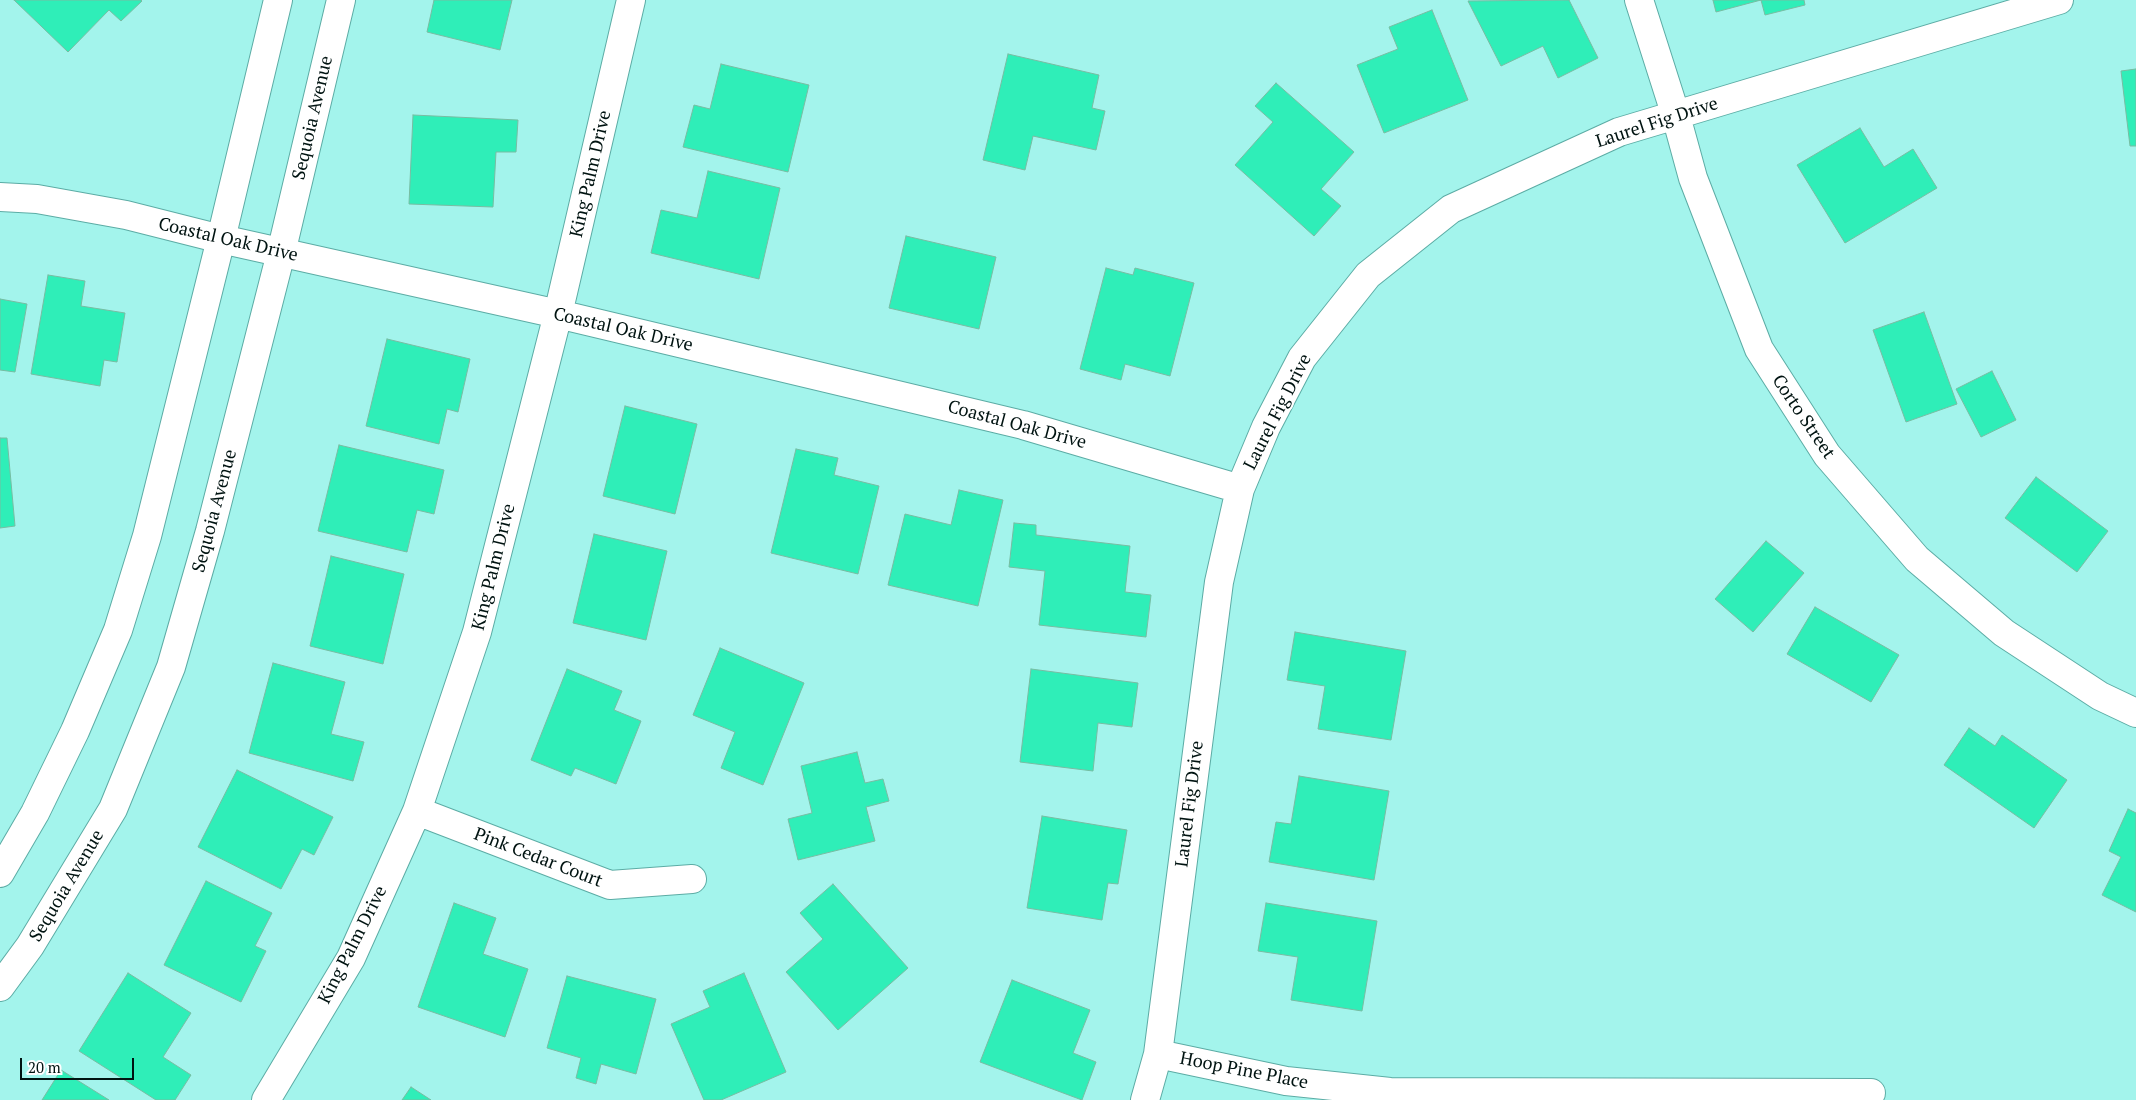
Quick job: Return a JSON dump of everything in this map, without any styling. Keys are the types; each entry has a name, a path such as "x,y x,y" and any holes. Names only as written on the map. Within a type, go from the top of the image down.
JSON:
{"street":[{"path":"0,873 35,813 75,731 118,630 147,536 278,0"},
{"name":"Sequoia Avenue","path":"0,987 30,946 113,809 171,667 210,531 282,253 341,0"},
{"name":"King Palm Drive","path":"266,1100 351,958 417,811 477,632 558,314 631,0"},
{"name":"Corto Street","path":"1638,0 1676,116 1692,178 1759,350 1827,456 1917,559 2004,633 2100,696 2136,713"},
{"name":"Laurel Fig Drive","path":"1145,1100 1158,1054 1219,582 1240,489 1266,427 1302,358 1368,275 1451,208 1619,132 2059,0"},
{"name":"Coastal Oak Drive","path":"0,197 37,199 126,215 282,253 558,314 1023,425 1240,489"},
{"name":"Pink Cedar Court","path":"417,811 610,885 692,879"},
{"name":"Hoop Pine Place","path":"1158,1054 1286,1081 1390,1092 1871,1093"}],"building":[{"path":"14,0 142,1 121,21 109,10 68,52"},
{"path":"434,0 512,0 500,50 427,32"},
{"path":"1569,0 1598,58 1558,78 1543,46 1501,66 1468,1"},
{"path":"1713,0 1761,0 1716,12"},
{"path":"1761,0 1804,0 1805,5 1765,15"},
{"path":"1432,10 1468,100 1384,133 1357,65 1398,49 1389,27"},
{"path":"1008,54 1099,75 1092,108 1105,111 1096,150 1033,136 1025,170 983,160"},
{"path":"721,64 809,85 788,172 683,147 694,105 710,109"},
{"path":"2136,69 2136,146 2130,146 2121,71"},
{"path":"1276,83 1354,152 1321,189 1341,206 1314,236 1235,165 1273,122 1255,106"},
{"path":"413,115 518,120 516,152 496,152 493,207 409,204"},
{"path":"1860,128 1884,167 1913,149 1937,188 1845,243 1797,165"},
{"path":"708,171 780,188 759,279 651,253 661,210 697,218"},
{"path":"906,236 996,257 979,329 889,308"},
{"path":"1106,268 1133,275 1135,268 1194,283 1170,376 1125,364 1121,380 1080,369"},
{"path":"48,275 85,281 81,306 125,313 117,362 104,360 100,386 31,374"},
{"path":"0,299 27,304 15,372 0,370"},
{"path":"1924,312 1957,404 1906,422 1873,330"},
{"path":"387,339 470,359 458,412 447,409 439,444 366,426"},
{"path":"1992,371 2016,420 1981,437 1956,389"},
{"path":"625,406 697,424 675,514 603,496"},
{"path":"0,438 7,438 15,526 0,528"},
{"path":"339,445 444,470 434,514 417,510 407,552 318,531"},
{"path":"796,449 838,458 834,475 879,486 858,574 771,553"},
{"path":"2036,477 2108,531 2077,572 2005,518"},
{"path":"959,490 1003,500 978,606 888,585 905,514 951,525"},
{"path":"1014,523 1036,525 1036,535 1130,546 1125,592 1151,595 1146,637 1039,625 1045,571 1009,567"},
{"path":"594,534 667,551 646,640 573,623"},
{"path":"1766,541 1804,573 1753,632 1715,599"},
{"path":"331,556 404,574 383,664 310,646"},
{"path":"1815,607 1899,655 1871,702 1787,654"},
{"path":"1295,632 1406,651 1391,740 1318,729 1325,686 1287,680"},
{"path":"720,648 804,683 763,785 721,768 735,732 693,715"},
{"path":"273,663 345,682 331,734 364,742 353,781 249,753"},
{"path":"567,669 622,691 614,710 641,721 616,784 575,768 571,776 531,760"},
{"path":"1031,669 1138,683 1132,727 1098,723 1093,771 1020,762"},
{"path":"1969,728 1995,746 2002,735 2067,780 2034,828 1944,765"},
{"path":"857,752 865,783 883,779 889,801 866,807 875,841 798,860 788,819 812,813 801,766"},
{"path":"237,770 333,817 314,855 302,849 281,889 198,847"},
{"path":"1299,776 1389,791 1374,880 1269,862 1276,822 1291,824"},
{"path":"2128,809 2136,813 2136,912 2102,895 2121,857 2109,851"},
{"path":"1042,816 1127,830 1118,884 1108,883 1102,920 1027,908"},
{"path":"206,881 272,913 255,946 266,951 241,1002 164,965"},
{"path":"833,884 908,968 838,1030 786,972 823,939 800,913"},
{"path":"454,903 496,918 483,954 528,969 505,1037 418,1007"},
{"path":"1266,903 1377,921 1362,1011 1291,1000 1298,957 1258,951"},
{"path":"128,973 191,1013 163,1057 191,1075 175,1100 156,1100 79,1051"},
{"path":"744,973 786,1072 721,1100 704,1100 671,1024 710,1007 703,991"},
{"path":"567,976 656,999 636,1074 601,1064 596,1084 576,1078 581,1058 547,1048"},
{"path":"1012,980 1090,1010 1073,1053 1096,1062 1082,1100 980,1062"},
{"path":"61,1070 109,1100 42,1100"},
{"path":"411,1087 431,1100 402,1100"}]}
